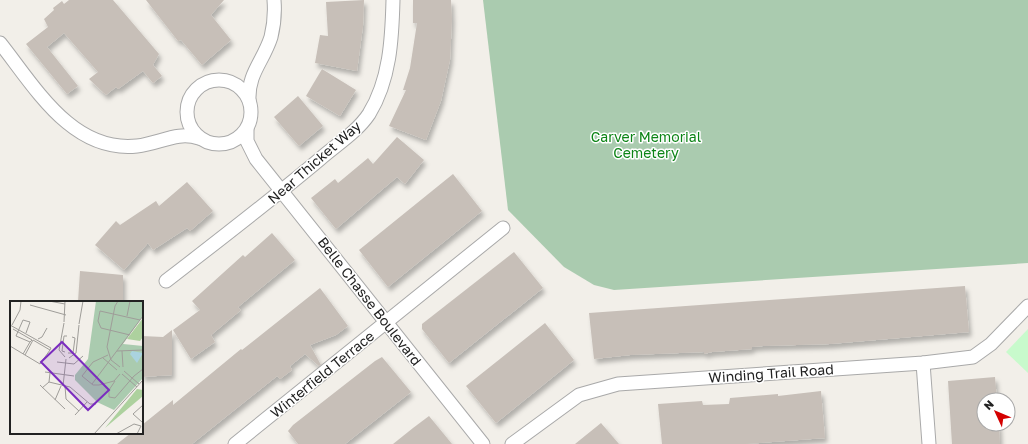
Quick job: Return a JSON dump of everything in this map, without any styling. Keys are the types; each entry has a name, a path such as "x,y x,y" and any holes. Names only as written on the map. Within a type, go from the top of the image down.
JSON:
{"street":[{"name":"Belle Chasse Boulevard","path":"274,0 271,36 252,75 249,88 249,100 252,107 251,121 247,130 247,141 256,159 483,444"},
{"name":"Near Thicket Way","path":"166,281 282,190 356,128 368,114 380,91 391,48 393,0"},
{"name":"Belle Chasse Boulevard","path":"0,43 61,117 88,137 107,144 136,146 169,139 183,134 199,138 214,145 227,144 243,150 256,159"},
{"path":"199,138 190,127 188,116 188,101 196,89 203,84 217,80 231,82 242,80 252,75"},
{"path":"231,82 244,91 249,100"},
{"path":"175,136 184,125 188,116"},
{"path":"227,144 240,138 247,130"},
{"name":"Winterfield Terrace","path":"235,444 502,228"},
{"name":"Winding Trail Road","path":"520,442 579,395 618,384 923,363 973,357 991,344 1028,306"},
{"path":"923,363 929,444"}],"green space":[{"name":"Carver Memorial Cemetery","path":"483,0 1028,0 1028,263 614,290 594,285 564,267 508,210"},
{"path":"1028,329 1028,373 1006,352"}],"building":[{"path":"69,0 113,0 159,54 153,65 162,76 153,83 143,71 118,89 116,87 106,95 89,79 98,72 64,33 47,47 78,86 67,94 26,44 48,27 44,19 54,10 53,8 62,1 64,4"},
{"path":"146,0 224,0 211,15 231,40 202,65 181,40 178,41"},
{"path":"364,0 363,26 357,71 315,63 320,35 328,36 326,2"},
{"path":"413,0 451,0 452,19 450,60 441,101 426,140 389,126 406,90 403,90 410,68 417,23 413,23"},
{"path":"322,69 356,90 340,116 306,96"},
{"path":"298,96 323,126 299,146 274,117"},
{"path":"397,137 424,160 405,184 397,177 336,229 311,198 335,179 338,183 368,158 373,164"},
{"path":"453,174 482,211 388,287 359,250"},
{"path":"187,182 213,211 190,231 187,228 153,250 148,243 124,270 95,245 116,221 120,225 156,201 159,206"},
{"path":"272,233 295,260 238,307 241,310 211,335 215,342 191,359 173,330 200,310 192,301 243,255 245,257"},
{"path":"514,252 543,288 449,363 422,329 422,324"},
{"path":"80,271 123,275 123,301 78,301"},
{"path":"965,286 969,332 830,344 763,346 752,347 752,349 704,354 704,352 630,355 594,359 589,313"},
{"path":"320,288 348,326 336,335 310,345 321,365 319,366 305,354 290,366 292,370 280,379 277,376 192,444 117,444 130,434 143,434 143,424 173,400 173,405 241,349 242,350"},
{"path":"545,323 574,360 496,423 466,386"},
{"path":"172,330 172,375 143,377 143,336 163,337"},
{"path":"382,357 411,392 345,444 298,444 288,431 293,425"},
{"path":"995,377 996,392 976,392 976,432 999,432 1000,444 952,444 948,381"},
{"path":"821,391 825,438 746,444 662,444 658,404 702,401 703,405 729,404 730,398 778,394 778,396"},
{"path":"429,416 452,444 393,444 413,428"},
{"path":"601,423 619,444 575,444"}]}
